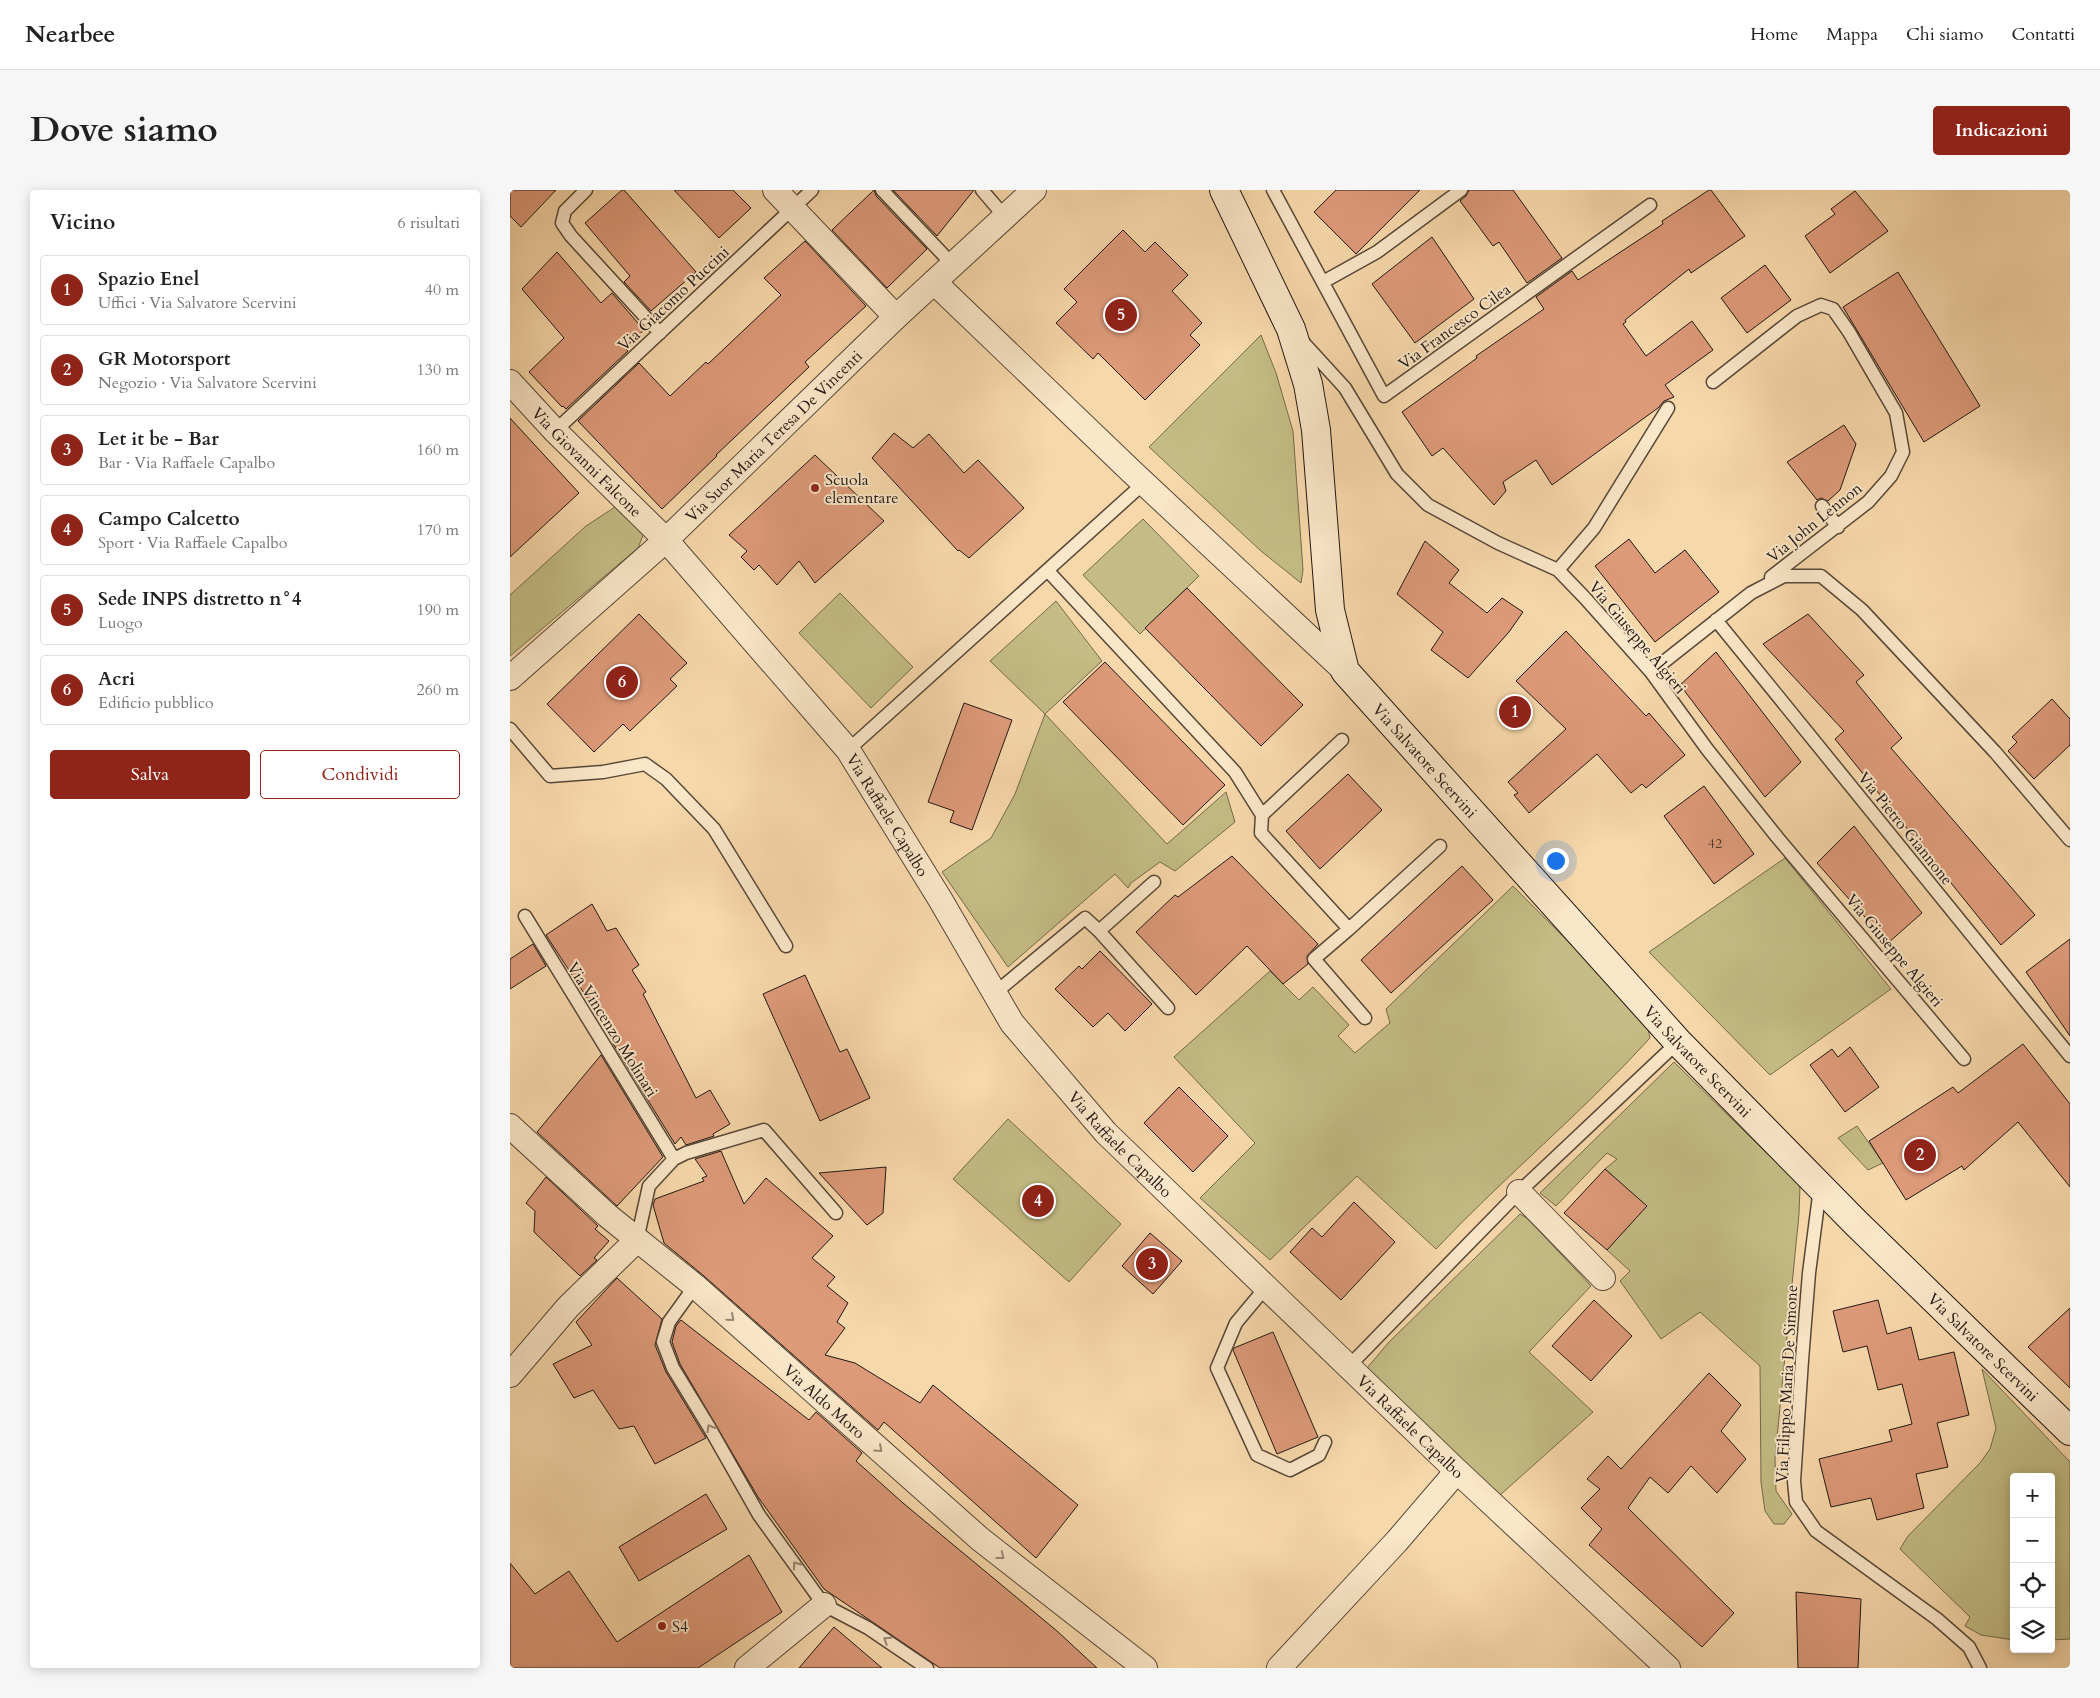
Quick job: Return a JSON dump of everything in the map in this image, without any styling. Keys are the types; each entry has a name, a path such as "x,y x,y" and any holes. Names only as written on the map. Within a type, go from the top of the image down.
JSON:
{"main road":[{"path":"1224,190 1291,329 1308,384 1316,430 1330,610 1345,671"},
{"name":"Via Salvatore Scervini","path":"1345,671 1678,1042 1856,1223 2070,1431"}],"street":[{"path":"775,190 896,317"},
{"name":"Via Suor Maria Teresa De Vincenti","path":"510,678 666,540 896,317 1034,190"},
{"path":"934,282 1144,484 1345,671"},
{"name":"Via Giovanni Falcone","path":"510,382 556,431 666,540"},
{"name":"Via Raffaele Capalbo","path":"666,540 848,750 940,899 1012,1023 1106,1133 1457,1471 1668,1668"},
{"name":"Via Aldo Moro","path":"510,1126 608,1216 695,1286 980,1539 1145,1668"},
{"path":"1519,1192 1604,1278"},
{"path":"510,1375 568,1307 637,1240"},
{"path":"1279,1668 1397,1541 1457,1471"},
{"path":"747,1668 824,1605"}],"lane":[{"path":"586,190 565,211 562,223 571,236 660,333"},
{"name":"Via Giacomo Puccini","path":"556,431 812,190"},
{"path":"882,190 952,264"},
{"path":"982,190 1005,217"},
{"name":"Via Francesco Cilea","path":"1272,190 1384,396 1650,205"},
{"path":"1323,282 1377,252 1461,190"},
{"name":"Via John Lennon","path":"1651,672 1868,502 1891,476 1903,452 1896,413 1849,332 1833,309 1821,305 1797,316 1713,382"},
{"name":"Via Giuseppe Algieri","path":"1291,329 1345,388 1397,474 1428,505 1498,543 1558,570 1651,672 1707,749 1777,837 1964,1058"},
{"path":"1558,570 1594,528 1668,408"},
{"path":"848,750 1144,484"},
{"path":"1822,506 1838,527"},
{"path":"1048,572 1235,772 1262,816 1262,834 1349,929"},
{"name":"Via John Lennon","path":"1752,593 1784,576 1821,576 1862,610 1994,752 2070,840"},
{"name":"Via Pietro Giannone","path":"1716,620 2070,1056"},
{"path":"510,729 550,776 602,772 645,764 666,779 714,829 786,946"},
{"path":"1262,816 1342,740"},
{"path":"1365,1018 1314,959 1440,846"},
{"path":"1099,931 1154,882"},
{"name":"Via Vincenzo Molinari","path":"525,916 674,1159"},
{"path":"995,993 1085,918 1168,1008"},
{"path":"1348,1366 1519,1192 1678,1042"},
{"path":"637,1240 649,1186 674,1159 686,1153 764,1130 836,1213"},
{"name":"Via Filippo Maria De Simone","path":"1856,1223 1820,1188 1808,1273 1794,1481 1796,1502 1816,1531 1907,1596 1970,1647 1980,1668"},
{"path":"695,1286 669,1322 663,1342 673,1368 759,1514 824,1605 868,1628 927,1668"},
{"path":"1266,1287 1236,1323 1217,1368 1257,1455 1290,1470 1319,1455 1325,1442"}],"shaded area":[{"path":"1261,335 1276,373 1293,431 1303,570 1301,583 1261,551 1149,447"},
{"path":"615,507 646,528 638,548 510,656 510,595 586,526"},
{"path":"1143,519 1199,576 1140,634 1083,575"},
{"path":"840,593 913,667 871,708 799,633"},
{"path":"1056,601 1102,661 1045,714 990,661"},
{"path":"1045,714 1167,844 1226,792 1235,822 1175,871 1160,862 1131,883 1128,888 1115,874 1008,967 942,872 991,838 1015,794"},
{"path":"1785,858 1891,989 1770,1075 1649,952"},
{"path":"1513,886 1626,1000 1648,1029 1650,1038 1598,1092 1436,1249 1357,1176 1270,1260 1200,1198 1255,1143 1174,1057 1270,971 1299,1000 1313,987 1349,1025 1338,1036 1355,1053 1390,1023 1386,1009"},
{"path":"1674,1062 1800,1186 1799,1214 1775,1458 1776,1491 1792,1514 1784,1524 1774,1524 1765,1511 1761,1482 1760,1366 1700,1312 1661,1339 1620,1281 1630,1271 1607,1250 1646,1206 1605,1169 1617,1159 1607,1153 1556,1206 1540,1193"},
{"path":"1008,1119 1121,1224 1069,1282 953,1179"},
{"path":"1857,1126 1883,1163 1868,1170 1838,1138"},
{"path":"1520,1214 1527,1218 1591,1286 1529,1352 1593,1412 1499,1496 1367,1368 1389,1342"},
{"path":"1982,1369 2070,1462 2070,1639 2055,1640 2055,1473 2010,1473 2010,1639 1981,1635 1965,1626 1970,1617 1900,1549 1908,1536 1980,1463 1990,1449 1996,1428"}],"building":[{"path":"510,190 556,190 521,227 510,216"},
{"path":"622,190 696,272 651,311 624,282 630,276 585,223"},
{"path":"674,190 733,190 751,208 719,238"},
{"path":"874,190 876,196 927,249 887,288 832,230"},
{"path":"893,190 974,190 937,236"},
{"path":"1336,190 1420,190 1356,254 1314,212"},
{"path":"1469,190 1513,190 1562,258 1527,283 1499,242 1493,246 1460,201"},
{"path":"1711,190 1745,236 1691,273 1689,269 1625,320 1626,322 1623,324 1646,356 1692,321 1713,350 1665,385 1674,397 1664,401 1658,408 1552,485 1536,460 1503,482 1506,491 1494,505 1443,448 1432,456 1402,412 1477,358 1476,356 1544,309 1536,297 1572,271 1578,280 1663,224 1662,221"},
{"path":"1855,191 1888,231 1830,273 1805,236 1835,214 1831,209"},
{"path":"1123,230 1145,252 1155,242 1188,275 1172,291 1202,323 1190,335 1200,345 1145,400 1098,353 1093,359 1056,323 1077,302 1064,289"},
{"path":"1432,237 1474,299 1415,343 1372,284"},
{"path":"805,241 866,306 805,362 809,367 662,509 578,421 639,363 670,396 706,362 708,364 781,295 764,278"},
{"path":"557,252 601,303 612,293 644,330 625,348 628,351 566,409 529,372 564,338 522,289"},
{"path":"1765,265 1791,300 1747,333 1721,298"},
{"path":"1898,272 1980,406 1924,442 1843,307"},
{"path":"510,418 579,493 510,557"},
{"path":"1844,425 1856,444 1840,490 1828,501 1821,498 1817,500 1787,462"},
{"path":"894,433 913,448 929,434 964,473 978,460 1024,508 969,558 958,551 872,458"},
{"name":"Scuola elementare","path":"815,455 884,521 815,583 799,561 777,585 759,565 754,570 741,557 747,551 729,535"},
{"path":"1629,539 1655,573 1685,550 1719,592 1655,642 1595,566"},
{"path":"1425,541 1459,570 1449,583 1487,613 1502,598 1523,612 1509,632 1468,678 1431,650 1443,632 1397,594"},
{"path":"1187,588 1303,705 1261,746 1145,628"},
{"path":"639,614 687,663 670,679 677,686 630,731 623,724 594,752 547,704"},
{"path":"1808,614 1864,675 1856,682 1902,738 1891,748 2035,915 2001,945 1835,739 1844,731 1763,644"},
{"path":"1566,631 1646,716 1649,713 1685,755 1646,788 1642,784 1631,793 1597,754 1529,813 1514,795 1518,793 1508,782 1566,729 1516,681"},
{"path":"1716,652 1801,762 1765,797 1680,685"},
{"path":"1105,662 1225,785 1183,825 1063,702"},
{"path":"2052,699 2070,719 2070,745 2034,779 2008,751 2017,742 2012,737"},
{"path":"964,703 1012,720 972,830 950,822 954,811 928,802"},
{"path":"1348,774 1382,810 1320,869 1286,831"},
{"path":"1704,786 1754,854 1714,884 1664,816"},
{"path":"1854,826 1922,913 1888,943 1817,863"},
{"path":"1232,856 1318,944 1307,956 1308,964 1283,984 1247,946 1196,995 1136,932 1175,895 1178,897"},
{"path":"1462,866 1493,900 1391,993 1361,960"},
{"path":"592,904 607,931 616,928 639,965 632,970 646,992 643,994 696,1098 710,1090 730,1124 713,1134 714,1136 686,1145 681,1137 675,1144 612,1042 614,1039 546,935"},
{"path":"2070,939 2070,1036 2026,972"},
{"path":"533,944 546,966 510,989 510,959"},
{"path":"1100,951 1152,1004 1125,1031 1108,1013 1093,1027 1055,989 1079,966 1082,969"},
{"path":"805,975 840,1052 847,1049 870,1098 820,1121 763,994"},
{"path":"2023,1044 2070,1104 2070,1187 2018,1122 1964,1170 1962,1166 1906,1200 1869,1141 1953,1087 1958,1093"},
{"path":"1850,1047 1879,1087 1845,1112 1810,1065 1832,1049 1838,1057"},
{"path":"601,1055 663,1157 617,1206 537,1132"},
{"path":"1179,1087 1228,1136 1193,1172 1144,1123"},
{"path":"721,1151 744,1204 766,1178 833,1236 812,1258 835,1277 827,1286 848,1303 837,1322 845,1328 825,1355 855,1363 920,1403 933,1385 1078,1505 1036,1558 884,1422 878,1430 664,1243 653,1205 655,1199 704,1181 702,1178 707,1176 695,1159"},
{"path":"886,1167 883,1213 867,1225 819,1173"},
{"path":"1605,1169 1647,1206 1607,1250 1564,1213"},
{"path":"546,1177 598,1226 595,1229 609,1241 594,1258 597,1260 580,1276 534,1232 535,1211 526,1203"},
{"path":"1354,1202 1395,1242 1341,1300 1290,1252 1312,1228 1322,1237"},
{"path":"1150,1233 1182,1261 1153,1294 1122,1266"},
{"path":"617,1278 662,1319 655,1345 666,1372 706,1438 655,1464 634,1426 619,1429 593,1390 574,1398 553,1364 592,1345 576,1322"},
{"path":"1594,1300 1632,1336 1591,1381 1552,1346"},
{"path":"1878,1300 1887,1334 1911,1327 1919,1360 1954,1352 1969,1415 1937,1423 1948,1467 1916,1474 1924,1508 1877,1520 1871,1498 1831,1507 1819,1459 1892,1441 1889,1430 1912,1424 1902,1384 1878,1390 1867,1346 1843,1352 1833,1311"},
{"path":"2070,1308 2070,1388 2028,1347"},
{"path":"681,1320 809,1420 816,1412 862,1453 856,1461 903,1503 1057,1631 1097,1668 940,1668 824,1589 758,1497 680,1364 672,1342 676,1326"},
{"path":"1273,1332 1318,1437 1277,1454 1233,1350"},
{"path":"1709,1373 1741,1405 1721,1431 1746,1459 1717,1493 1691,1466 1668,1493 1650,1477 1628,1508 1734,1613 1702,1647 1589,1545 1602,1529 1581,1508 1600,1489 1587,1479 1608,1456 1621,1469"},
{"path":"706,1494 727,1529 639,1581 619,1547"},
{"path":"749,1555 782,1612 698,1668 510,1668 510,1563 535,1594 569,1571 617,1642"},
{"path":"1796,1592 1861,1599 1858,1668 1798,1668"},
{"path":"834,1627 882,1668 799,1668"}],"place":[{"name":"Sede INPS distretto n°4","path":"1121,315"},
{"name":"Scuola elementare","path":"815,488"},
{"name":"Acri","path":"622,682"},
{"name":"Spazio Enel","path":"1515,712"},
{"name":"GR Motorsport","path":"1920,1155"},
{"name":"Campo Calcetto","path":"1038,1201"},
{"name":"Let it be - Bar","path":"1152,1264"},
{"name":"S4","path":"662,1626"}]}
